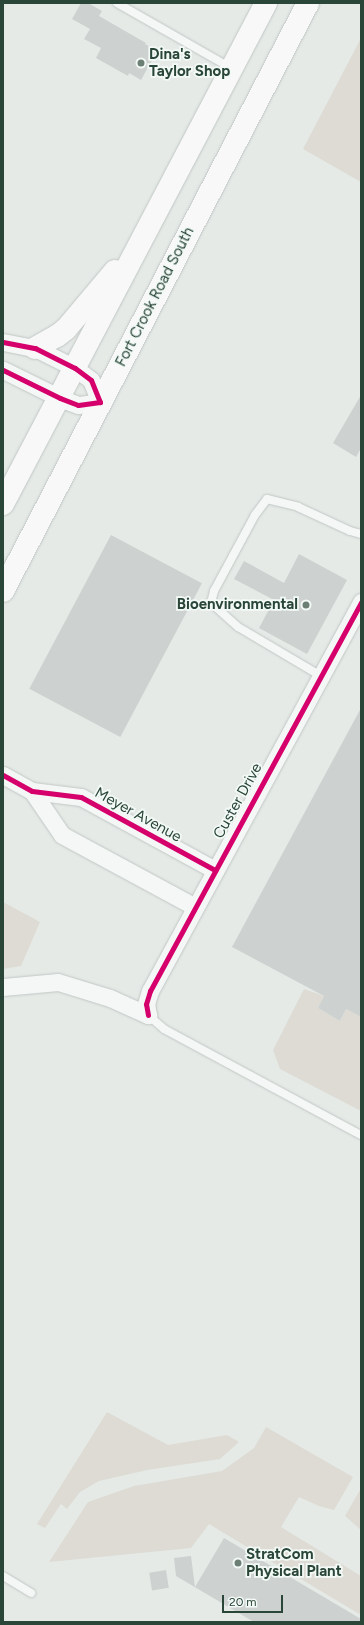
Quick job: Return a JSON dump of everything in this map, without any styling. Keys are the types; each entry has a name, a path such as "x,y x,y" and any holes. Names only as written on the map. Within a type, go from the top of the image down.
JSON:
{"main road":[{"path":"3,504 266,3"},
{"name":"Fort Crook Road South","path":"3,591 308,3"},
{"path":"35,348 57,336 66,329 142,239"}],"street":[{"path":"3,342 35,348 75,368 91,380 100,402 78,405 60,398 3,370"},
{"name":"Custer Drive","path":"148,1015 146,1004 150,992 214,870 361,602"},
{"name":"Meyer Avenue","path":"3,775 32,791 81,797 214,870"},
{"name":"Meyer Avenue","path":"32,791 62,835 195,907"},
{"path":"3,986 58,982 110,998 148,1015"}],"lane":[{"path":"117,3 231,69"},
{"path":"321,676 238,627 211,603 214,591 255,516 267,499 298,507 350,531 361,534"},
{"path":"148,1015 164,1030 361,1136"},
{"path":"3,1576 31,1593"}],"shaded area":[{"path":"361,38 361,182 303,149"},
{"path":"3,902 40,922 21,966 3,969"},
{"path":"304,989 324,996 318,1008 340,1021 346,1009 361,1017 361,1111 280,1069 273,1050"},
{"path":"107,1412 168,1445 227,1435 239,1442 220,1459 147,1470 99,1481 80,1492 67,1509 61,1504 45,1528 37,1524"},
{"path":"266,1427 353,1477 334,1510 319,1506 299,1497 281,1527 361,1576 361,1615 209,1524 191,1548 49,1562 88,1502 134,1486 222,1471 254,1448"},
{"path":"360,1490 361,1491 361,1530 345,1516"}],"building":[{"path":"81,3 88,3 102,11 99,16 157,51 141,80 129,73 128,76 96,58 101,48 84,39 90,29 72,19"},
{"path":"361,395 361,448 356,457 333,443"},
{"path":"111,535 202,583 120,737 29,689"},
{"path":"299,554 347,580 307,654 259,628 274,600 234,579 244,561 284,583"},
{"path":"361,708 361,1017 346,1009 340,1021 318,1008 324,996 232,947"},
{"name":"StratCom Physical Plant","path":"224,1538 361,1619 361,1622 254,1622 176,1576 174,1558 191,1556 195,1587"},
{"path":"166,1570 169,1588 152,1590 149,1573"}],"cycle path":[{"path":"3,342 35,348 75,368 91,380 100,402 78,405 60,398 3,370"},
{"path":"148,1015 146,1004 150,991 361,602"},
{"path":"3,775 32,791 81,797 215,870"}],"place":[{"name":"Dina's Taylor Shop","path":"141,63"},
{"name":"Bioenvironmental","path":"306,605"},
{"name":"StratCom Physical Plant","path":"238,1563"}]}
